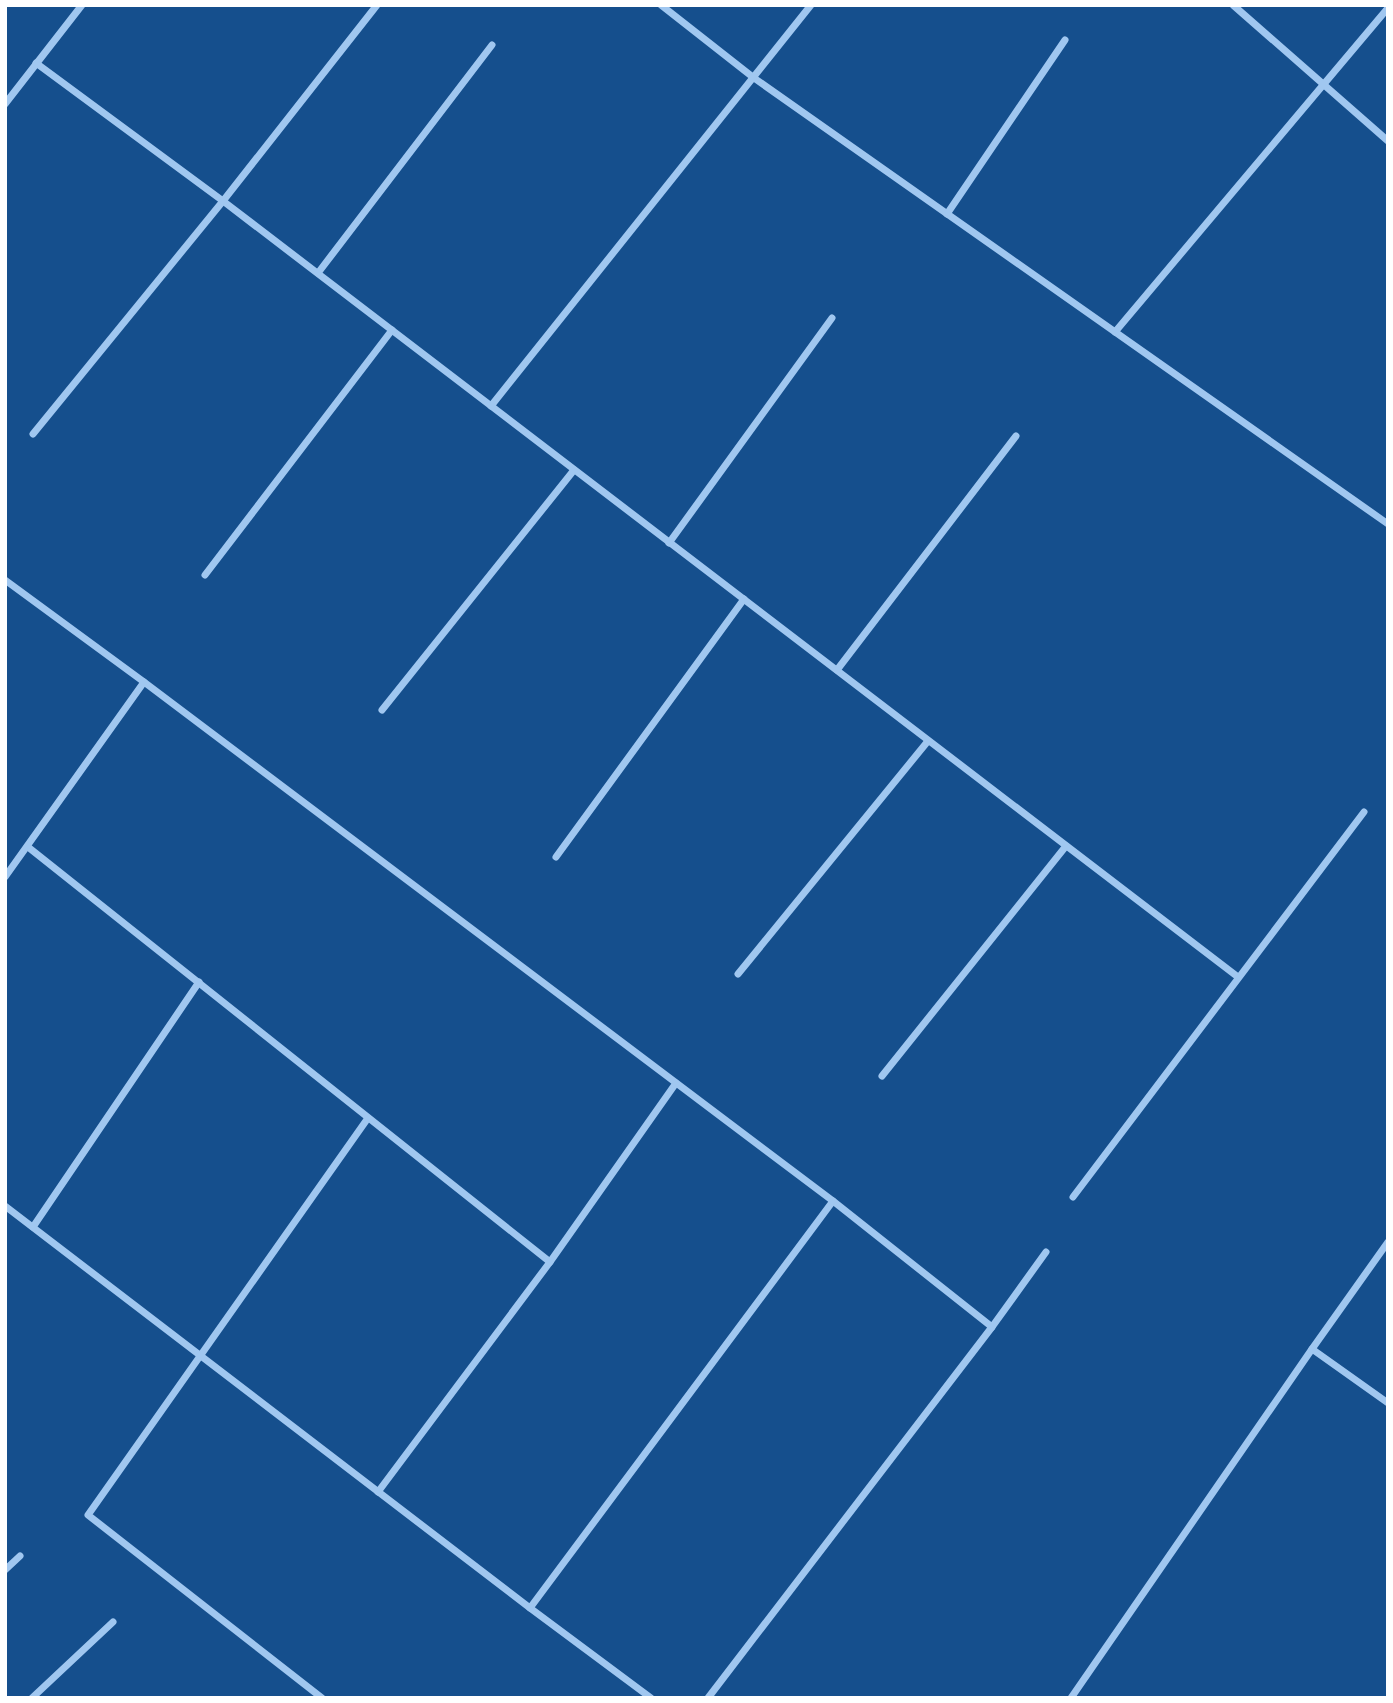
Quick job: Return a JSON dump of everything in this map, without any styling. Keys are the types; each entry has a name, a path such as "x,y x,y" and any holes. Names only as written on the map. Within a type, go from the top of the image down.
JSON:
{"street":[{"path":"5,104 82,5"},
{"path":"33,433 223,201 377,5"},
{"path":"662,5 754,78 1388,524"},
{"path":"491,406 811,5"},
{"path":"1233,5 1388,141"},
{"path":"1115,332 1388,8"},
{"path":"947,214 1065,40"},
{"path":"318,273 492,45"},
{"path":"36,63 318,273 1238,977"},
{"path":"669,543 832,318"},
{"path":"205,575 392,330"},
{"path":"836,670 1016,436"},
{"path":"382,710 574,470"},
{"path":"5,580 833,1201 992,1327"},
{"path":"556,857 744,599"},
{"path":"5,877 144,682"},
{"path":"738,974 928,741"},
{"path":"1073,1197 1364,812"},
{"path":"882,1076 1066,846"},
{"path":"28,847 550,1262"},
{"path":"33,1227 199,982"},
{"path":"378,1492 550,1262 676,1083"},
{"path":"321,1698 88,1516 368,1118"},
{"path":"530,1608 833,1201"},
{"path":"5,1206 651,1698"},
{"path":"1071,1698 1388,1242"},
{"path":"708,1698 992,1327 1046,1252"},
{"path":"1312,1349 1388,1403"},
{"path":"5,1570 20,1556"},
{"path":"32,1698 114,1622"}]}
